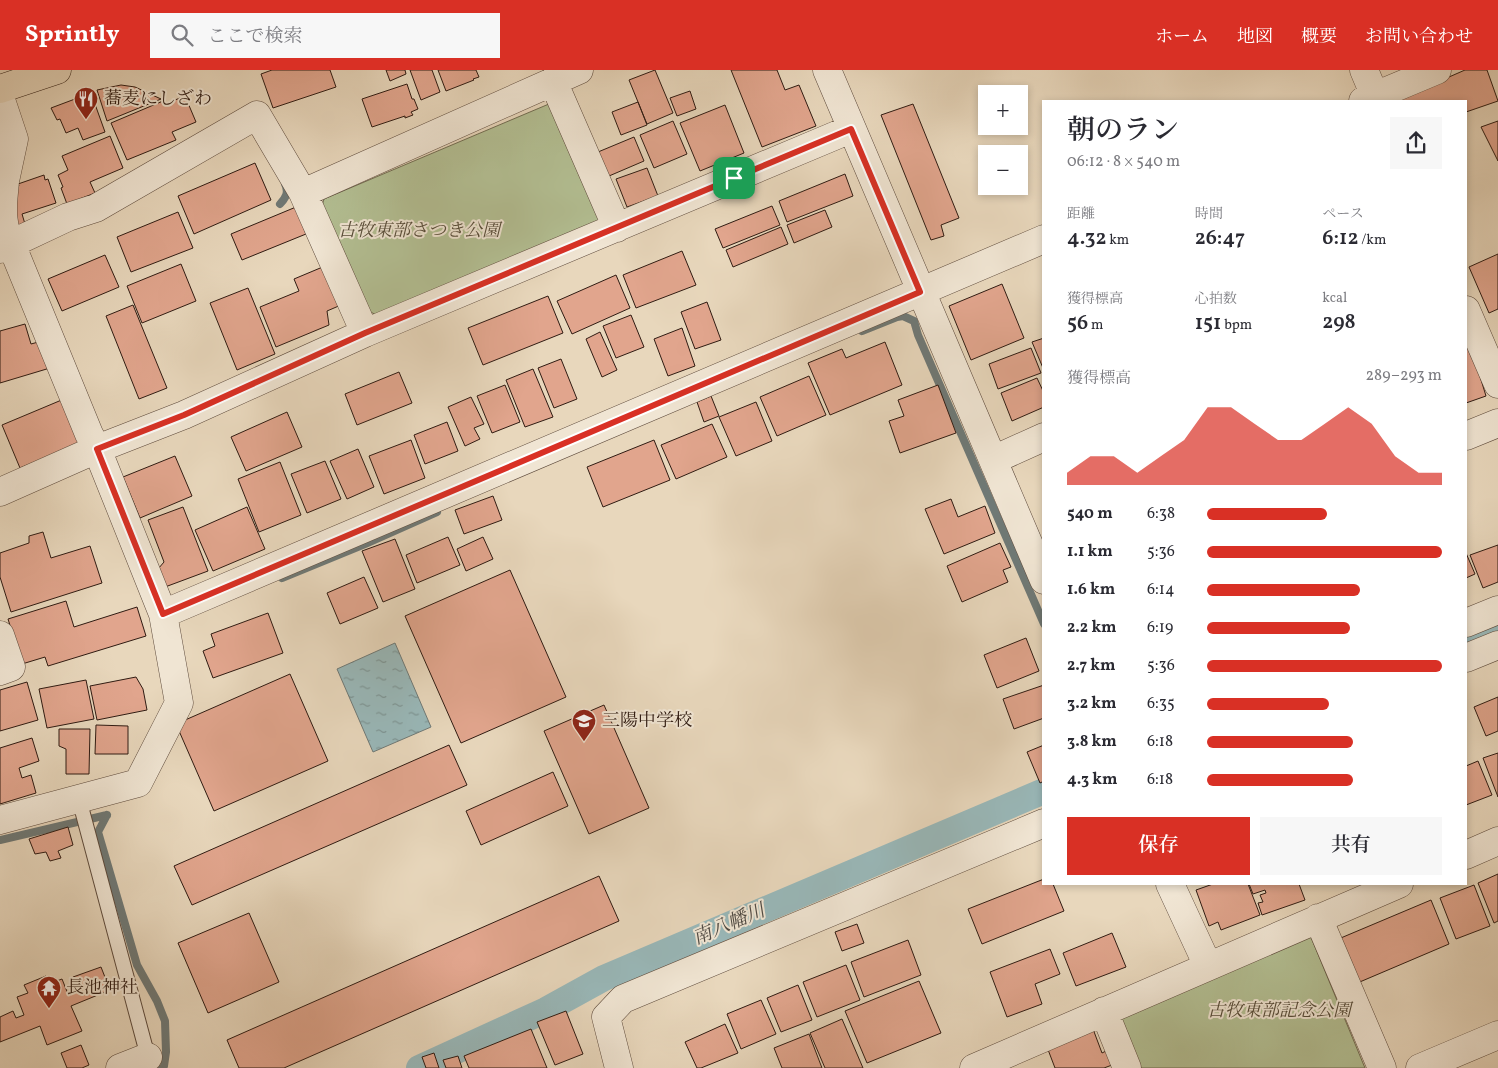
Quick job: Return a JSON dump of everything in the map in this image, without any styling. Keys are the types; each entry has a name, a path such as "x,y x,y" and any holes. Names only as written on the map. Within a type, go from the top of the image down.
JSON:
{"main road":[{"path":"0,89 57,70"}],"street":[{"path":"303,193 579,70"},
{"path":"827,70 1042,575"},
{"path":"1364,70 1372,100 1437,70"},
{"path":"553,81 616,228"},
{"path":"0,97 14,138 5,181 3,203 6,246 97,449 163,614 179,702 138,783 81,805 0,820"},
{"path":"6,246 68,217 96,208 257,115 303,193 365,333"},
{"path":"0,492 97,449 184,415 365,333 851,129"},
{"path":"163,614 1042,240"},
{"path":"1467,312 1498,384"},
{"path":"1467,436 1498,422"},
{"path":"993,460 1042,438"},
{"path":"1467,623 1498,610"},
{"path":"0,635 11,667 0,671"},
{"path":"1467,658 1498,645"},
{"path":"619,1068 606,1017 623,999 1042,824"},
{"path":"1467,855 1498,841"},
{"path":"1170,885 1208,966"},
{"path":"974,1068 1397,885"},
{"path":"1318,918 1382,1068"},
{"path":"1104,1011 1127,1068"},
{"path":"1420,1068 1498,1035"},
{"path":"120,1068 148,1057"}],"lane":[{"path":"81,805 148,1057"}],"green space":[{"name":"古牧東部さつき公園","path":"556,101 602,212 599,226 382,318 367,310 322,206 324,199"},
{"name":"古牧東部記念公園","path":"1310,935 1365,1068 1135,1068 1114,1016"}],"water":[{"path":"395,643 431,727 373,752 337,669"}],"building":[{"path":"272,70 330,70 336,87 273,108 261,74"},
{"path":"386,70 405,70 406,74 390,81"},
{"path":"410,70 432,70 440,92 421,100"},
{"path":"438,70 476,70 479,77 446,91"},
{"path":"655,70 673,113 647,124 629,80"},
{"path":"731,70 777,70 785,90 799,85 816,126 762,147"},
{"path":"1465,70 1487,70 1498,101 1467,112 1467,100 1402,100 1401,98"},
{"path":"407,84 418,109 411,112 413,115 372,127 362,99"},
{"path":"121,85 135,87 161,99 107,121 97,90"},
{"path":"690,91 696,109 677,116 670,98"},
{"path":"91,93 105,132 83,140 78,128 66,133 60,119 57,120 51,108"},
{"path":"185,96 196,122 172,132 176,140 127,160 111,123 163,101 165,104"},
{"path":"638,102 647,125 621,135 612,112"},
{"path":"913,104 959,218 941,225 944,236 931,240 881,115"},
{"path":"725,105 744,153 700,171 680,123"},
{"path":"673,121 687,154 654,168 640,135"},
{"path":"1498,121 1498,161 1481,127"},
{"path":"110,136 123,168 90,182 95,193 67,204 58,175 68,170 62,156"},
{"path":"634,137 644,161 609,176 598,152"},
{"path":"255,163 271,200 194,234 178,196"},
{"path":"647,168 658,196 627,207 616,179"},
{"path":"845,174 853,196 787,222 779,201"},
{"path":"44,175 45,180 48,179 56,203 22,214 25,224 12,228 14,188 19,186 18,184"},
{"path":"772,206 780,225 723,248 715,229"},
{"path":"296,207 306,234 242,260 231,234"},
{"path":"825,210 832,227 794,243 787,225"},
{"path":"178,212 193,248 131,272 117,237"},
{"path":"781,227 788,244 733,267 726,250"},
{"path":"682,251 696,285 636,308 623,275"},
{"path":"1498,254 1498,309 1489,313 1469,267"},
{"path":"105,255 119,287 62,311 48,279"},
{"path":"181,264 196,301 142,323 127,286"},
{"path":"325,266 341,305 327,311 329,325 276,347 260,307 299,291 294,279"},
{"path":"616,275 630,308 572,334 557,301"},
{"path":"1002,284 1024,338 971,360 949,306"},
{"path":"248,288 275,354 237,370 210,303"},
{"path":"548,296 563,333 483,365 468,328"},
{"path":"707,302 721,340 695,349 681,312"},
{"path":"133,305 167,388 139,399 106,316"},
{"path":"631,315 644,347 616,358 603,326"},
{"path":"25,324 31,344 42,341 50,368 0,383 0,331"},
{"path":"682,328 695,366 668,376 654,339"},
{"path":"600,332 617,370 602,377 586,339"},
{"path":"1042,339 1042,366 1032,342"},
{"path":"885,342 902,385 830,415 808,363 842,349 846,358"},
{"path":"1471,347 1486,396 1467,403 1467,348"},
{"path":"1031,348 1041,373 998,389 989,364"},
{"path":"561,359 577,399 554,408 538,368"},
{"path":"533,369 553,417 525,427 506,380"},
{"path":"399,372 412,403 357,425 345,394"},
{"path":"809,376 826,415 777,436 760,397"},
{"path":"1037,378 1042,389 1042,408 1012,421 1001,393"},
{"path":"505,385 520,422 492,433 477,396"},
{"path":"938,385 956,433 900,453 889,421 904,416 898,400"},
{"path":"711,396 719,416 704,422 697,402"},
{"path":"471,397 484,424 474,428 480,439 465,446 448,407"},
{"path":"64,399 82,443 20,468 2,425"},
{"path":"756,402 772,441 736,456 719,417"},
{"path":"287,412 302,447 246,471 231,437"},
{"path":"447,422 458,451 425,464 414,435"},
{"path":"712,424 727,457 676,479 661,445"},
{"path":"411,440 425,478 384,494 369,456"},
{"path":"654,440 670,480 603,507 587,467"},
{"path":"358,449 374,487 347,499 330,461"},
{"path":"175,456 192,496 140,518 123,477"},
{"path":"325,461 341,499 307,513 291,474"},
{"path":"280,462 301,515 259,532 238,479"},
{"path":"493,496 502,520 464,534 455,510"},
{"path":"951,499 958,517 985,506 995,533 944,554 925,509"},
{"path":"183,507 208,571 165,587 158,569 164,562 148,520"},
{"path":"247,507 265,549 213,571 195,530"},
{"path":"43,532 51,558 90,546 102,583 11,612 0,577 0,553 29,543 29,536"},
{"path":"448,537 460,565 417,583 406,555"},
{"path":"483,537 493,559 466,571 457,549"},
{"path":"395,539 415,589 383,602 362,551"},
{"path":"1000,543 1011,567 1003,570 1008,582 962,602 947,566"},
{"path":"1498,545 1498,582 1483,588 1470,555"},
{"path":"1467,555 1475,574 1467,578"},
{"path":"510,570 566,697 461,743 405,616"},
{"path":"364,577 378,608 340,624 327,593"},
{"path":"66,601 74,627 137,607 146,636 48,666 45,657 22,664 8,619"},
{"path":"268,613 283,653 213,678 203,651 215,646 211,634"},
{"path":"1026,638 1039,671 997,688 984,655"},
{"path":"290,674 328,761 214,811 176,724"},
{"path":"136,677 143,689 147,710 97,720 90,686"},
{"path":"86,680 94,719 47,728 39,689"},
{"path":"27,682 38,720 0,731 0,690"},
{"path":"1042,686 1042,719 1014,729 1003,699"},
{"path":"1498,697 1498,731 1486,736 1474,707"},
{"path":"604,705 649,808 589,834 544,731"},
{"path":"96,725 128,726 128,754 95,754"},
{"path":"59,729 90,729 89,774 66,774 66,749 59,746"},
{"path":"32,738 39,761 19,768 22,778 31,775 36,793 0,804 0,748"},
{"path":"449,745 467,785 192,905 174,866"},
{"path":"1042,746 1042,782 1040,783 1027,752"},
{"path":"1498,753 1498,797 1483,758"},
{"path":"1478,761 1492,795 1467,805 1467,766"},
{"path":"553,772 568,806 481,845 466,811"},
{"path":"68,827 73,845 58,851 61,858 50,861 46,852 35,854 29,839"},
{"path":"1498,874 1498,921 1494,923 1478,883"},
{"path":"599,876 619,921 284,1068 239,1068 227,1040"},
{"path":"1042,880 1042,885 1053,885 1064,911 982,944 968,909"},
{"path":"1210,885 1248,885 1260,915 1221,930 1218,922 1209,926 1196,890"},
{"path":"1249,885 1299,885 1305,900 1262,915 1258,903 1263,902 1260,895 1266,893 1265,890 1253,894"},
{"path":"1474,885 1490,926 1456,939 1440,898"},
{"path":"1431,900 1449,944 1355,984 1336,940"},
{"path":"249,913 279,982 208,1013 178,943"},
{"path":"857,924 864,943 842,951 835,932"},
{"path":"1112,933 1126,967 1076,986 1063,953"},
{"path":"908,940 921,975 864,997 851,962"},
{"path":"1050,949 1060,974 1035,984 1042,1004 1007,1017 990,972"},
{"path":"846,965 860,1000 817,1017 803,982"},
{"path":"101,967 110,990 71,1006 82,1031 47,1045 40,1026 0,1042 0,1017 13,1011 16,1018 24,1015 17,997 28,993 24,985 46,976 49,984 62,979 68,994 78,990 73,977"},
{"path":"919,981 941,1033 867,1063 845,1011"},
{"path":"798,985 812,1020 781,1032 767,998"},
{"path":"761,1000 776,1034 741,1049 727,1014"},
{"path":"566,1011 583,1054 555,1065 537,1022"},
{"path":"842,1019 863,1068 825,1068 810,1033"},
{"path":"725,1024 738,1053 697,1068 685,1042"},
{"path":"531,1029 547,1068 469,1068 464,1056"},
{"path":"1093,1029 1102,1053 1106,1051 1112,1065 1104,1068 1055,1068 1047,1047"},
{"path":"809,1034 822,1068 782,1068 774,1048"},
{"path":"81,1045 89,1065 82,1068 67,1068 61,1053"},
{"path":"434,1053 439,1068 426,1068 422,1057"},
{"path":"458,1056 462,1068 446,1068 443,1060"}],"waterway":[{"path":"280,204 286,195 285,184"},
{"path":"862,331 897,317 903,316 914,321 918,335 1042,619"},
{"path":"282,578 437,512"},
{"name":"南八幡川","path":"1467,639 1498,626"},
{"name":"南八幡川","path":"419,1068 546,1010 604,978 1042,792"},
{"path":"107,815 98,832 137,965 157,1001 165,1021 166,1052 162,1068"},
{"path":"0,840 107,815"}],"place":[{"name":"蕎麦にしざわ","path":"86,120"},
{"name":"三陽中学校","path":"584,742"},
{"name":"長池神社","path":"49,1009"}],"route":[{"path":"851,129 920,292 163,614 97,449 184,415 365,333 734,178 851,129"}]}
